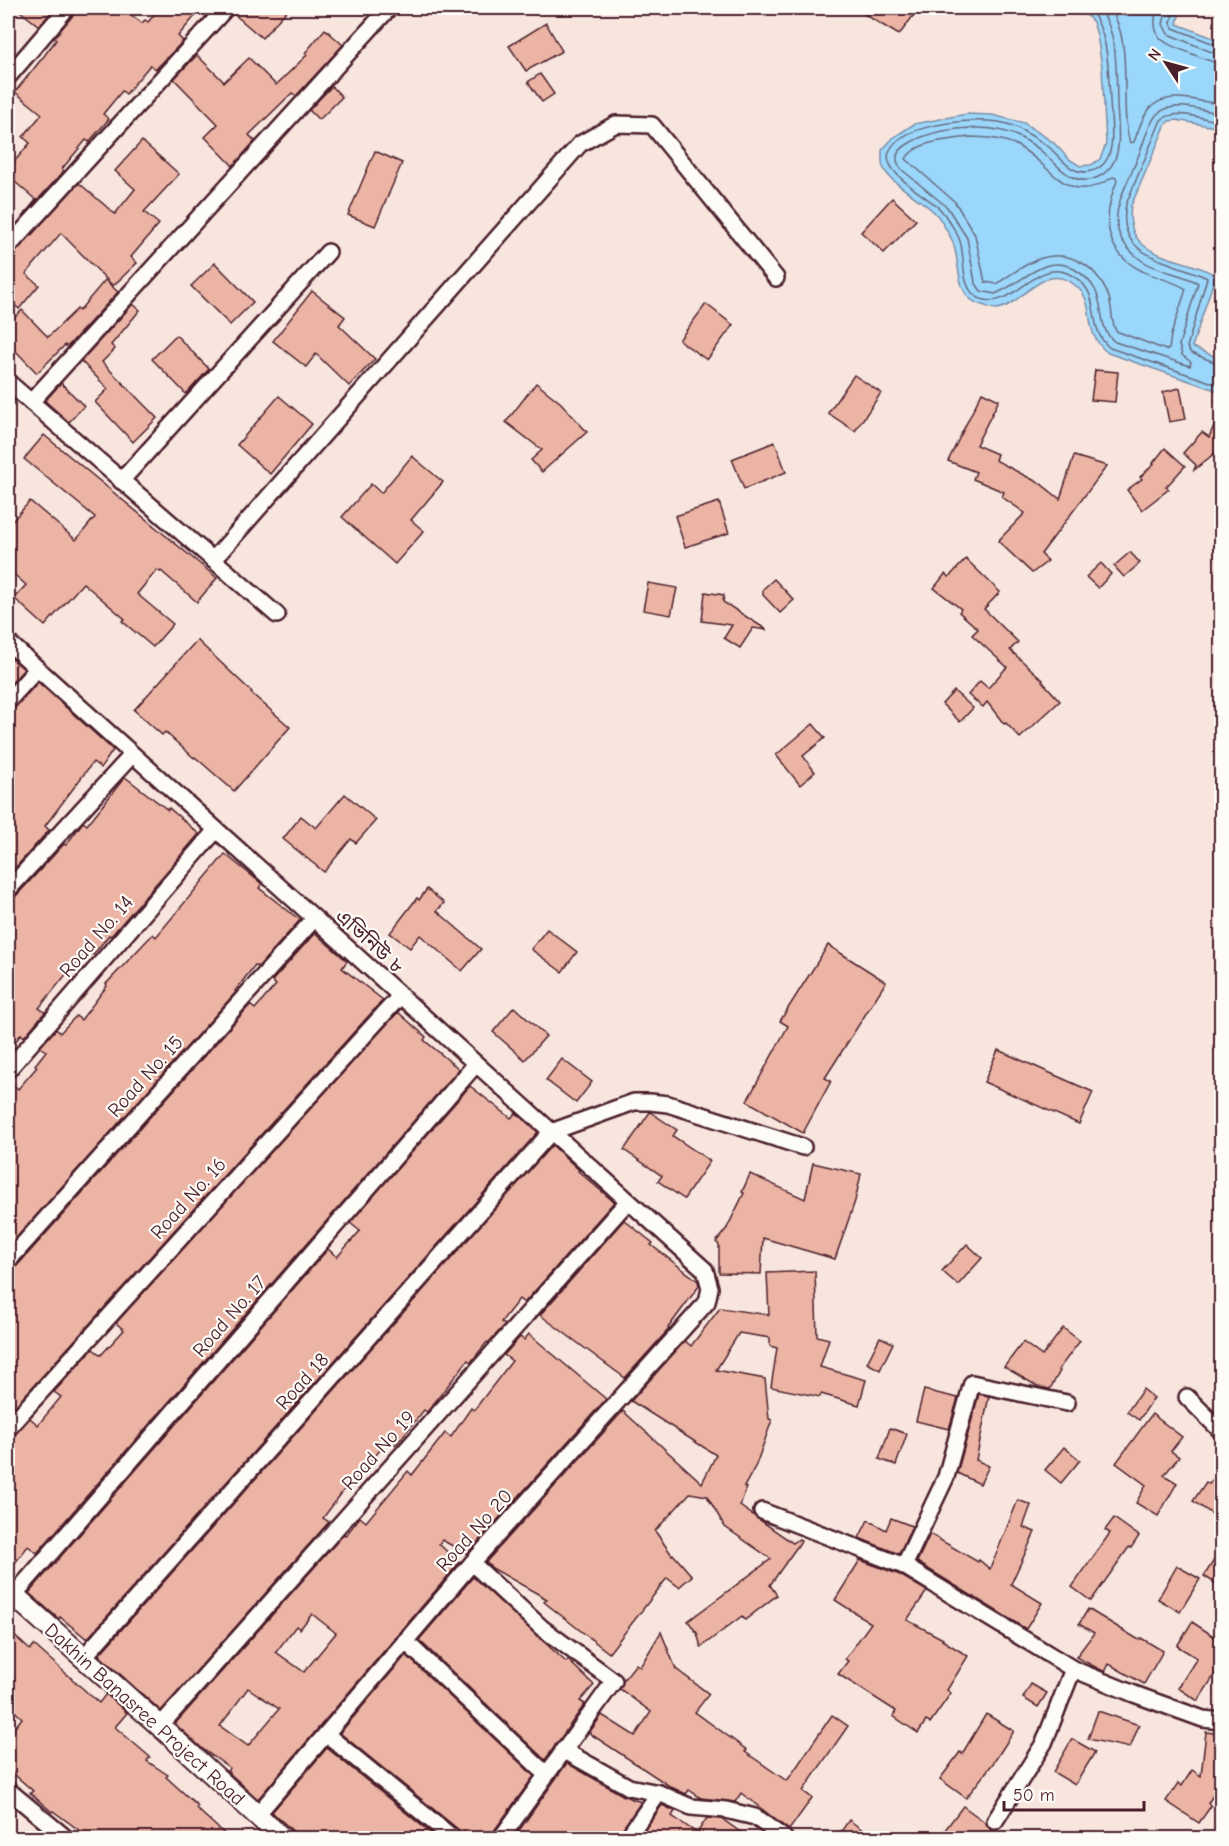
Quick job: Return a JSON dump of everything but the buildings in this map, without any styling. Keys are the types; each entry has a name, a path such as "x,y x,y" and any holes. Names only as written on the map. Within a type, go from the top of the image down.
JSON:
{"street":[{"path":"8,77 68,8"},
{"path":"8,247 226,8"},
{"path":"31,402 389,8"},
{"path":"213,560 580,144 616,124 652,125 776,278"},
{"path":"121,481 328,252"},
{"path":"8,382 277,615"},
{"name":"এভিনিউ ৮","path":"8,642 705,1270"},
{"path":"8,701 37,669"},
{"path":"8,890 132,755"},
{"name":"Road No. 14","path":"8,1070 216,830"},
{"name":"Road No. 15","path":"8,1261 314,918"},
{"name":"Road No. 16","path":"8,1428 400,996"},
{"name":"Road No. 17","path":"9,1595 476,1065"},
{"path":"551,1132 634,1102 650,1102 668,1104 803,1148"},
{"name":"Road 18","path":"84,1658 551,1132"},
{"name":"Road No 19","path":"160,1726 628,1201"},
{"name":"Road No 20","path":"256,1816 472,1563 707,1302 710,1287 705,1270"},
{"path":"904,1566 946,1477 972,1383 1067,1403"},
{"path":"1187,1397 1221,1432"},
{"path":"762,1511 904,1566 1073,1669 1203,1719 1221,1721"},
{"path":"472,1563 542,1629 614,1681 501,1839"},
{"name":"Dakhin Banasree Project Road","path":"9,1595 84,1658 282,1839"},
{"path":"405,1641 546,1774"},
{"path":"995,1821 1044,1743 1073,1669"},
{"path":"326,1734 453,1839"},
{"path":"563,1750 629,1787 659,1793 691,1807 726,1810 756,1817 784,1839"},
{"path":"8,1790 66,1839"},
{"path":"627,1839 659,1793"}],"water":[{"path":"1080,8 1181,8 1177,24 1221,41 1221,128 1176,120 1166,124 1131,206 1131,224 1136,237 1145,246 1157,253 1200,268 1215,277 1192,347 1221,359 1221,392 1108,353 1099,345 1094,336 1083,293 1064,279 1043,280 1015,301 996,309 972,301 962,285 954,245 941,221 929,208 890,177 882,164 882,150 894,137 914,124 967,114 992,115 1024,123 1053,142 1069,159 1080,166 1091,165 1100,159 1106,144 1102,67 1093,22"}]}
